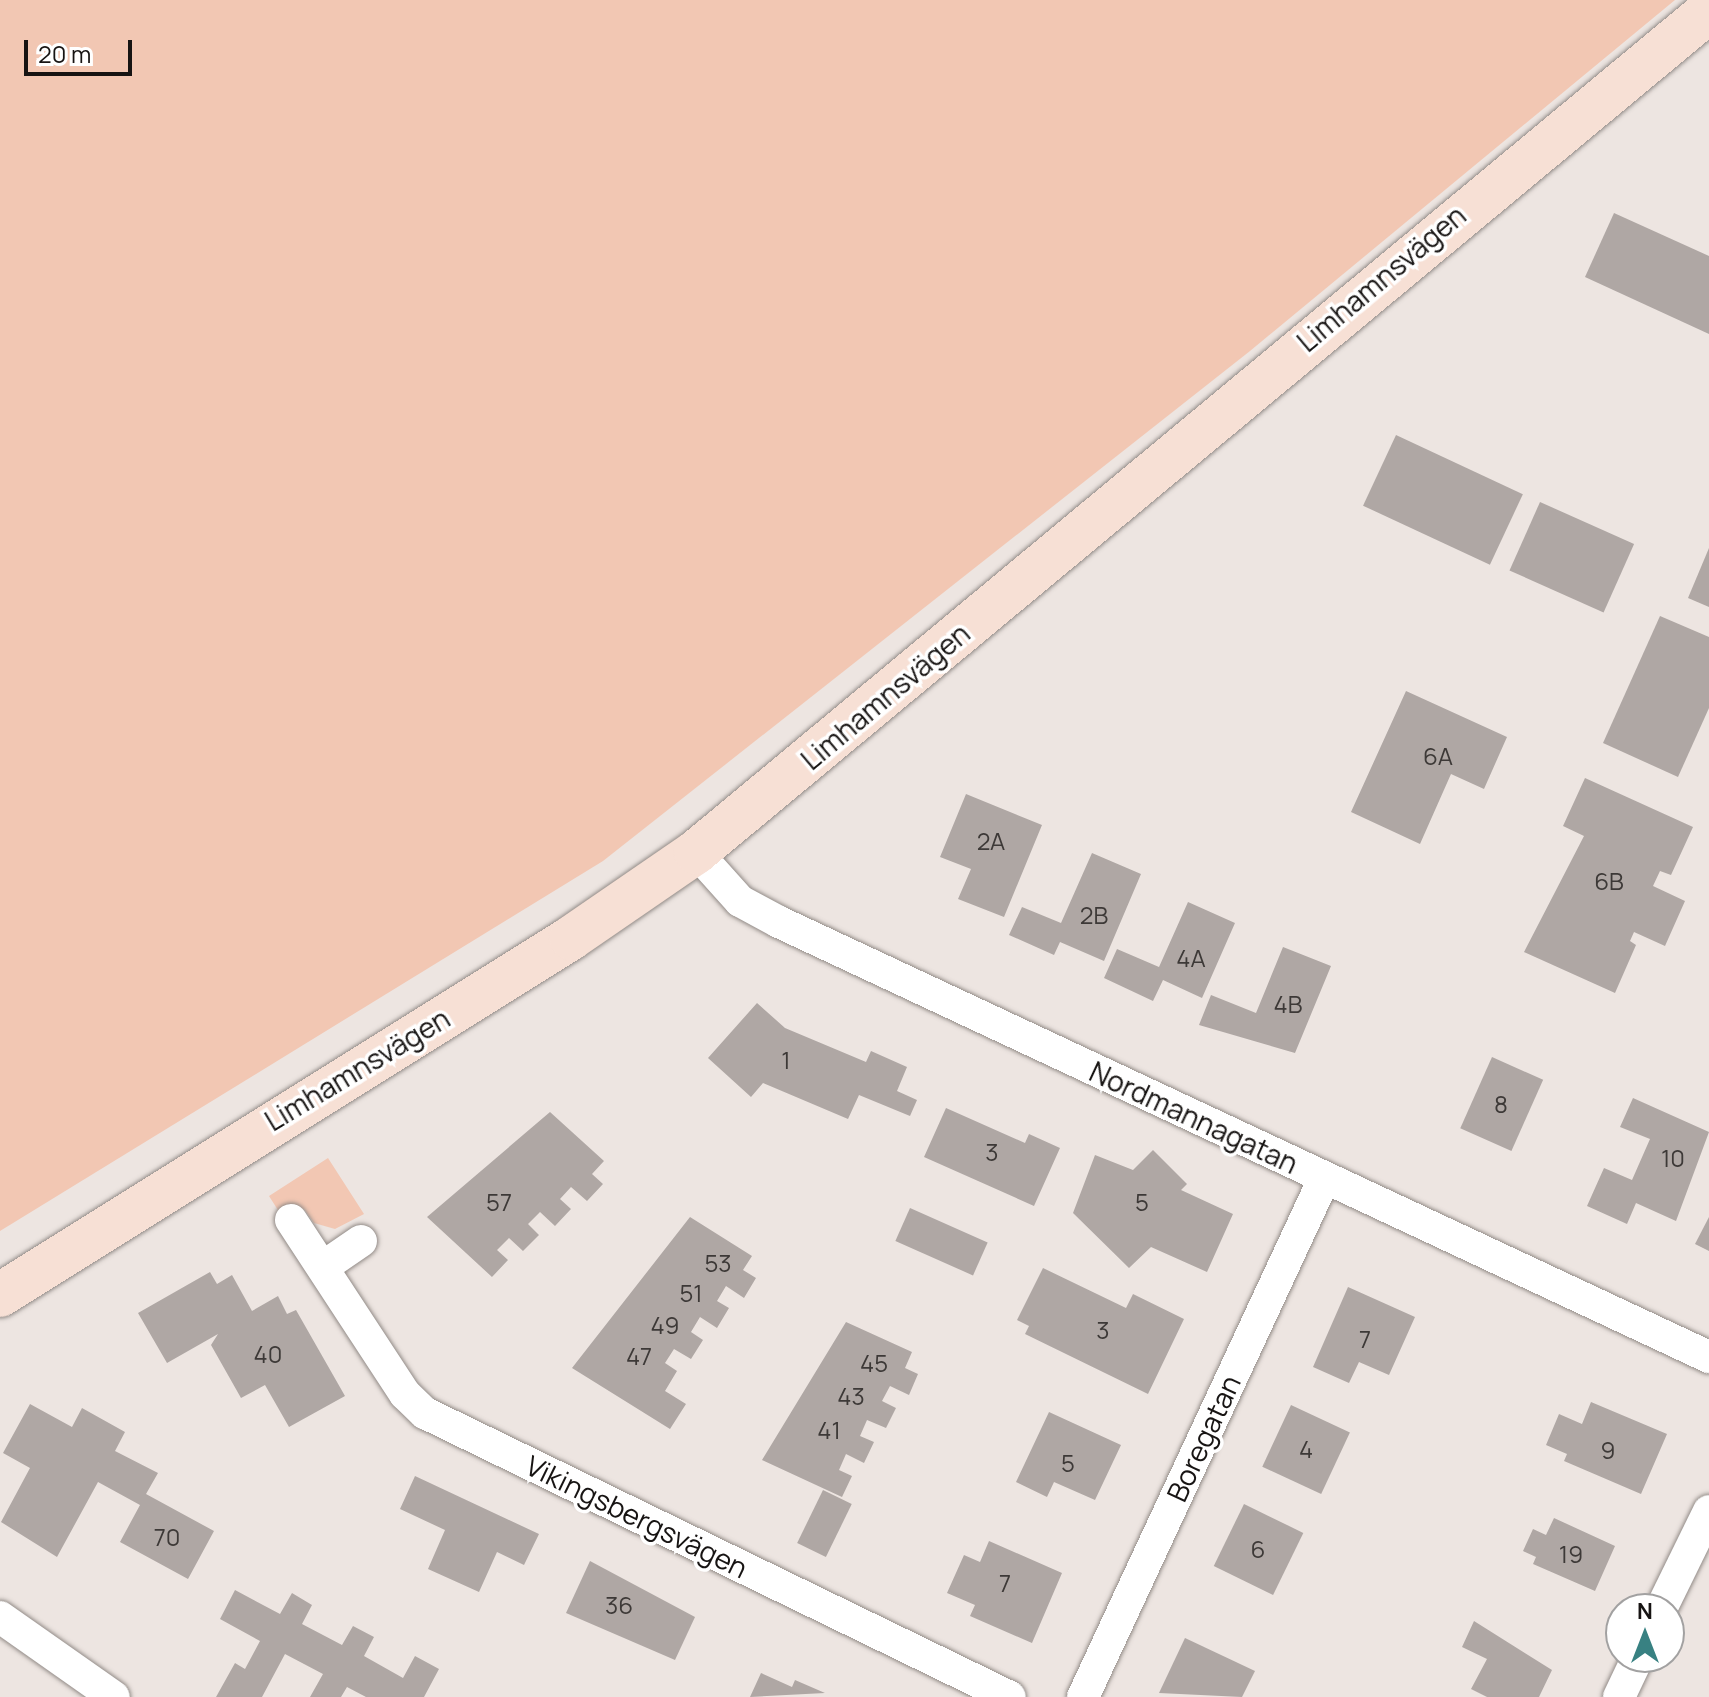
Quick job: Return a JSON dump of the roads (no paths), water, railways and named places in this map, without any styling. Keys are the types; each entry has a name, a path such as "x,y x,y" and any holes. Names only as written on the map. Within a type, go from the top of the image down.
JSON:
{"main road":[{"name":"Limhamnsvägen","path":"0,1295 571,938 696,852 1709,11"}],"street":[{"name":"Nordmannagatan","path":"696,852 740,901 779,922 1709,1357"},
{"name":"Boregatan","path":"1083,1697 1324,1179"},
{"name":"Vikingsbergsvägen","path":"291,1220 405,1394 425,1413 1010,1697"},
{"path":"323,1267 361,1241"},
{"path":"1669,1593 1709,1511"},
{"path":"0,1617 114,1697"},
{"path":"1619,1697 1630,1673"}]}
